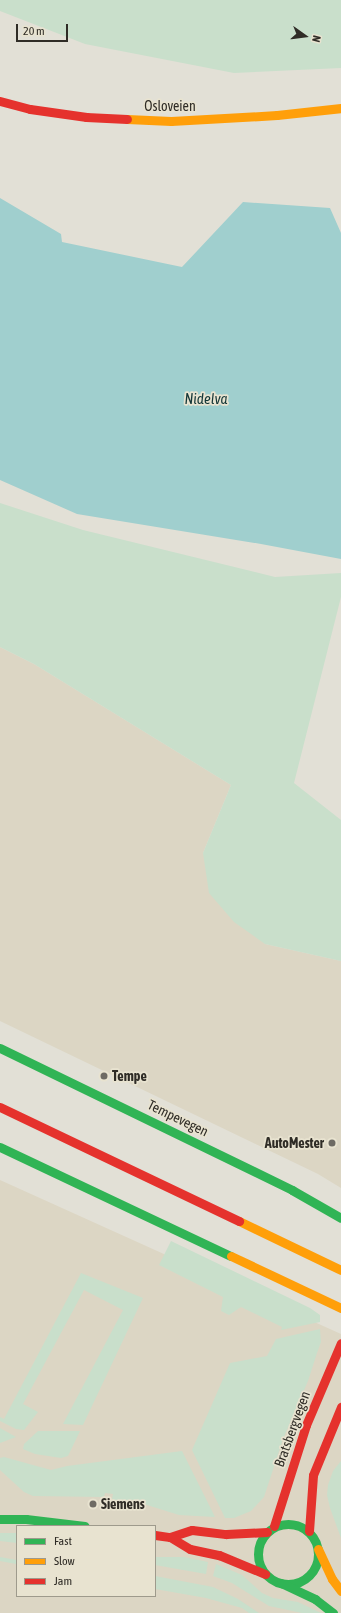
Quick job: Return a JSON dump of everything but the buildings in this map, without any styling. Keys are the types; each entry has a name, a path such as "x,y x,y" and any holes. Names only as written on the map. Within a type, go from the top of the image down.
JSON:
{"main road":[{"name":"Osloveien","path":"0,101 30,109 86,117 171,121 277,115 341,108"},
{"name":"Tempevegen","path":"0,1048 190,1139 292,1190 341,1218"},
{"path":"0,1107 341,1270"},
{"path":"0,1147 341,1308"},
{"name":"Bratsbergvegen","path":"271,1529 306,1425 341,1343"},
{"path":"309,1531 312,1475 341,1407"},
{"path":"0,1518 26,1519 77,1525"},
{"path":"170,1537 192,1530 226,1534 271,1529 292,1523 309,1531 315,1539 332,1579 341,1591"},
{"path":"271,1529 261,1539 258,1552 261,1566 266,1574 273,1580 315,1599 333,1613"},
{"path":"156,1535 170,1537 190,1549 220,1555 266,1574"},
{"path":"281,1583 291,1584 300,1582 308,1577 314,1569 318,1559 318,1549"}],"shaded area":[{"path":"0,647 34,664 231,785 203,853 265,944 341,961 341,1188 318,1174 0,1021"},
{"path":"0,1180 341,1334 341,1613 0,1613"}],"green space":[{"path":"0,0 341,0 341,68 234,73 85,44 0,11"},
{"path":"0,503 83,530 275,577 341,573 341,597 294,783 341,820 341,961 265,944 234,922 209,893 203,853 231,785 34,664 0,647"},
{"path":"171,1241 310,1308 320,1315 320,1322 281,1330 282,1327 241,1307 229,1315 221,1311 223,1297 159,1265"},
{"path":"81,1273 143,1298 83,1425 63,1424 123,1310 84,1290 23,1404 38,1412 24,1430 16,1429 0,1421 0,1417 4,1419"},
{"path":"320,1329 321,1342 308,1381 283,1439 264,1497 251,1511 234,1518 225,1518 192,1450 230,1363 267,1356 276,1339"},
{"path":"0,1428 16,1437 0,1443"},
{"path":"38,1431 80,1431 68,1456 61,1458 35,1454 23,1449 24,1444"},
{"path":"182,1451 215,1517 179,1515 147,1505 115,1500 112,1499 113,1494 105,1493 104,1497 33,1496 24,1492 0,1470 0,1458 4,1457 51,1470 67,1466"},
{"path":"341,1461 341,1538 327,1495 328,1485 333,1471"},
{"path":"0,1533 16,1533 16,1543 0,1541"},
{"path":"0,1557 16,1560 16,1564 0,1561"},
{"path":"156,1557 184,1557 208,1562 206,1574 156,1565"},
{"path":"216,1564 242,1575 262,1593 273,1598 298,1602 321,1613 302,1613 269,1606 232,1583 213,1576"},
{"path":"156,1576 213,1587 238,1599 259,1613 249,1613 242,1608 206,1598 156,1589"}],"water":[{"name":"Nidelva","path":"0,198 61,234 62,242 182,267 243,202 330,208 341,233 341,559 261,544 77,514 0,480"}],"traffic: fast":[{"path":"0,1048 292,1190 341,1218"},
{"path":"0,1147 231,1256"},
{"path":"0,1519 26,1519 77,1525"},
{"path":"282,1524 294,1524 305,1529 313,1537 318,1548 318,1554 316,1566 305,1579 294,1584 282,1584 271,1579 263,1571 258,1560 258,1548 263,1537 271,1529 282,1524"},
{"path":"281,1583 315,1599 333,1613"}],"traffic: slow":[{"path":"127,119 171,121 277,115 341,108"},
{"path":"239,1221 341,1270"},
{"path":"231,1256 341,1308"},
{"path":"318,1549 332,1579 341,1591"}],"traffic: jam":[{"path":"0,101 30,109 86,117 127,119"},
{"path":"0,1107 239,1221"},
{"path":"274,1526 306,1425 341,1343"},
{"path":"309,1531 313,1475 341,1407"},
{"path":"156,1535 170,1537 192,1530 226,1534 267,1532"},
{"path":"170,1537 190,1549 219,1555 265,1574"}],"place":[{"name":"Tempe","path":"104,1076"},
{"name":"AutoMester","path":"332,1143"},
{"name":"Siemens","path":"93,1504"}]}
